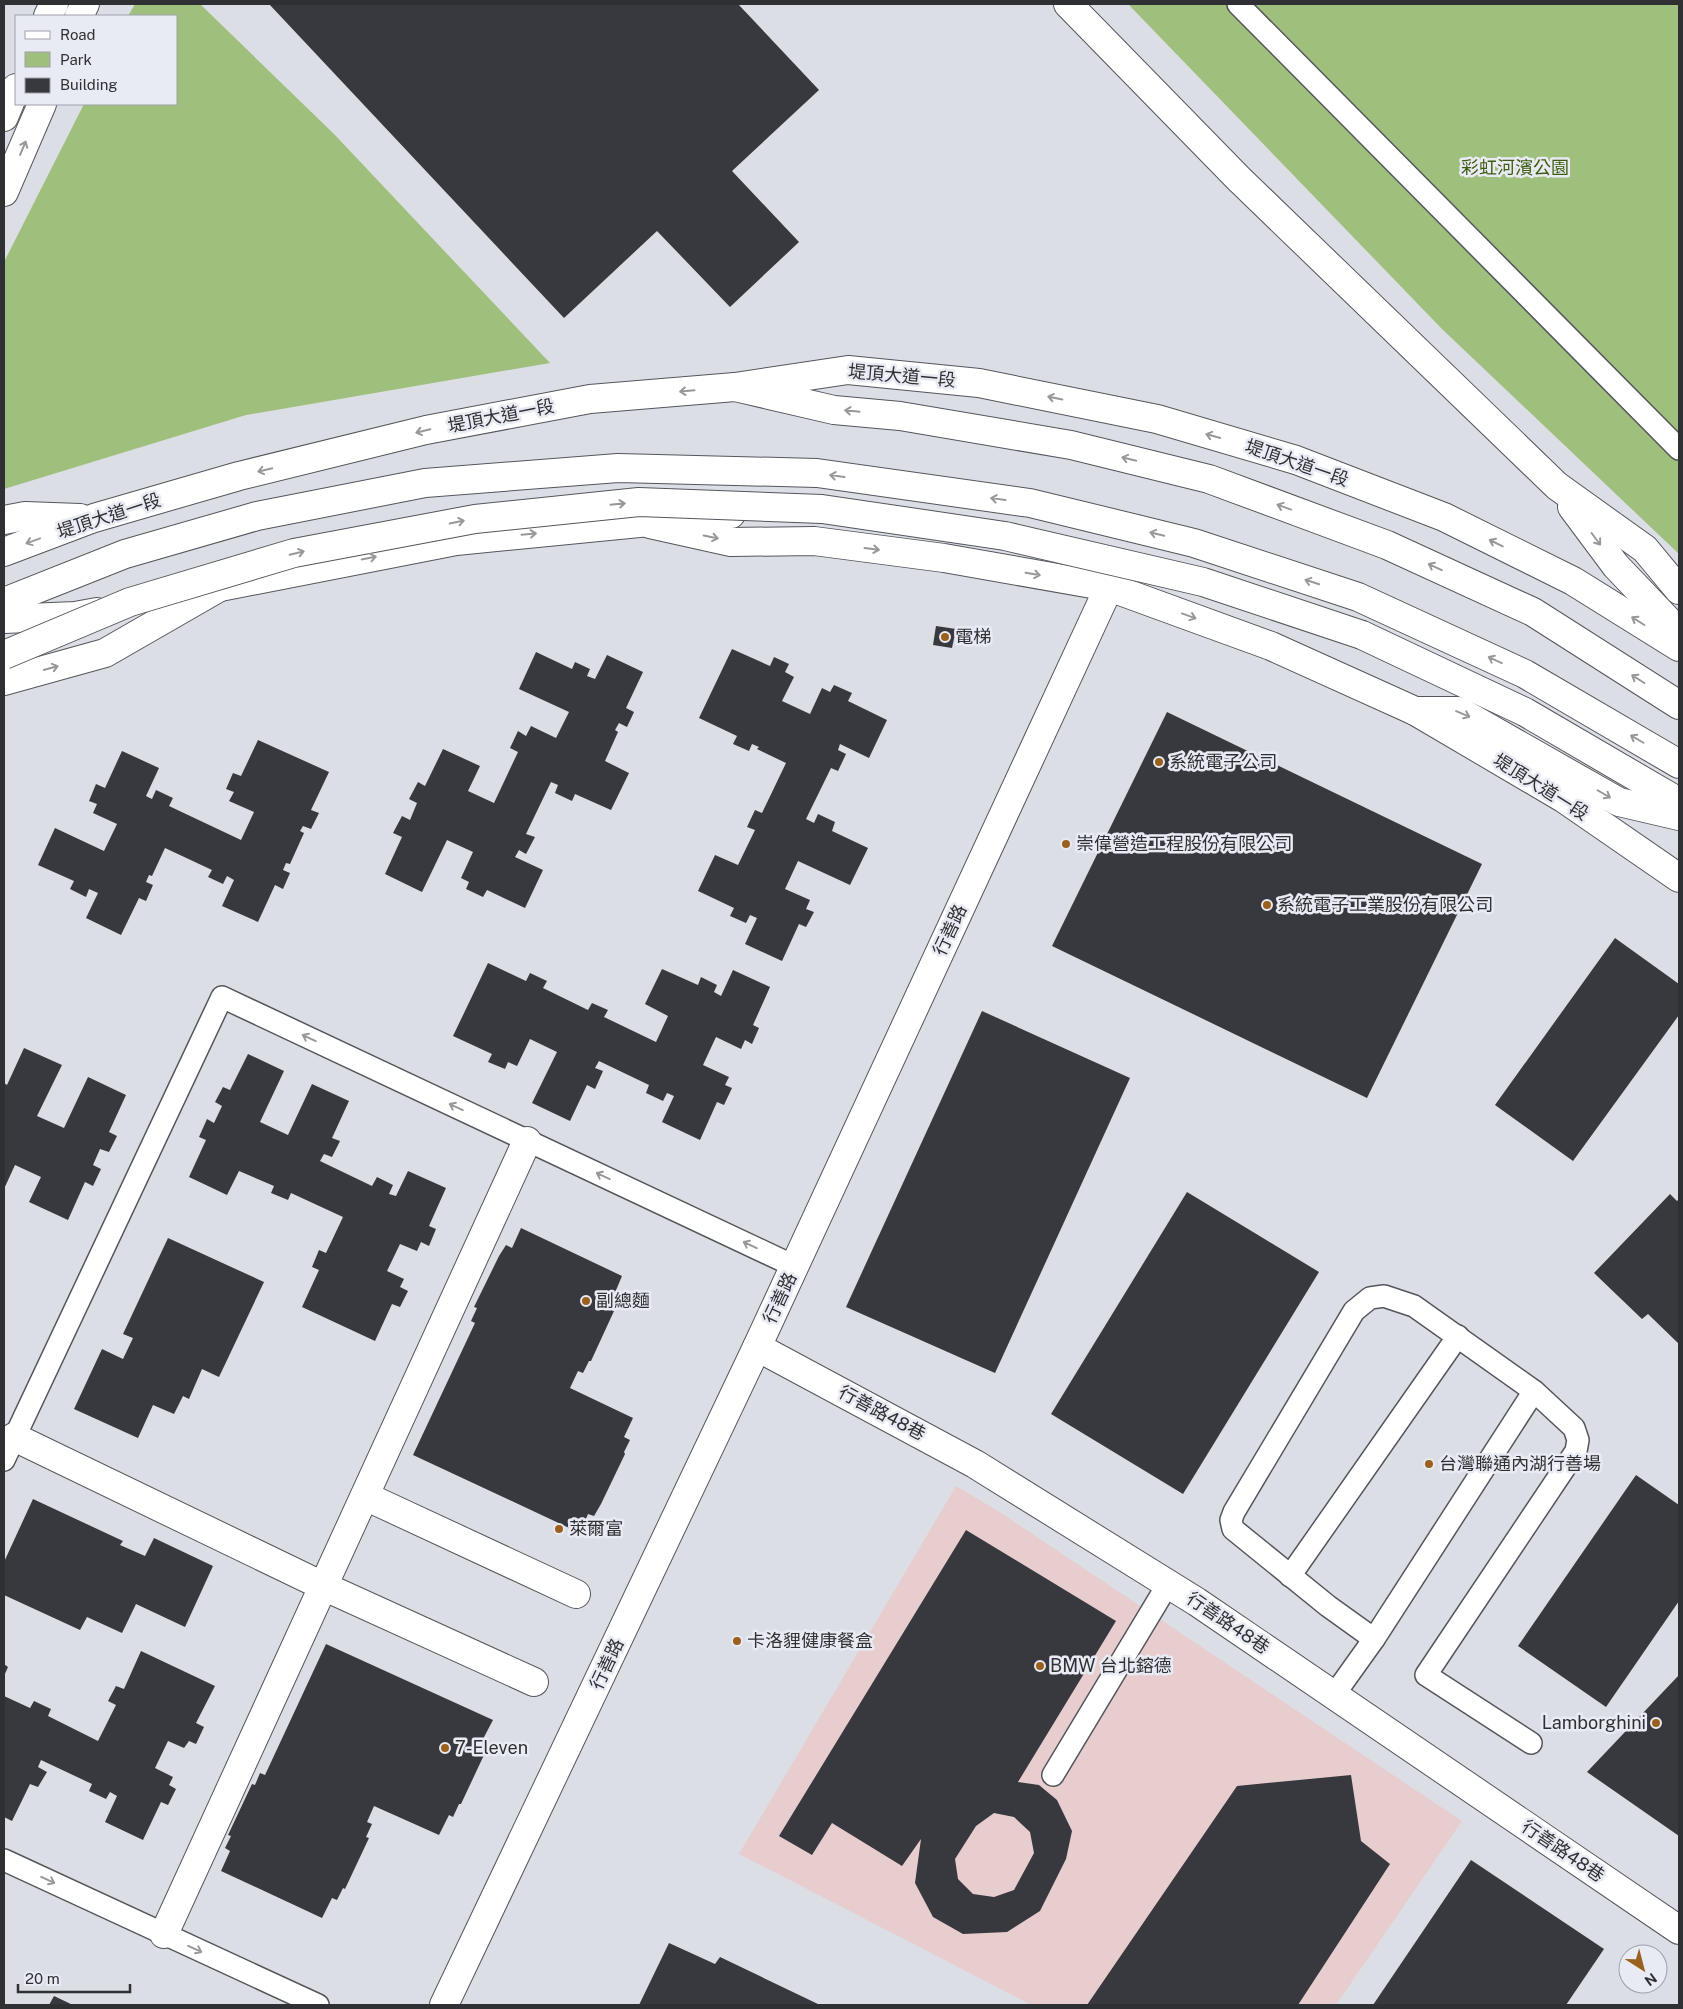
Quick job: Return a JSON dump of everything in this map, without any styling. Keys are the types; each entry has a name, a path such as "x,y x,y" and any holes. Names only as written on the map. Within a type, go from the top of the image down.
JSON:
{"main road":[{"path":"1068,4 1239,179 1557,486 1645,549 1679,590"},
{"path":"4,117 15,90"},
{"path":"4,192 42,105"},
{"name":"堤頂大道一段","path":"4,552 94,518 239,476 426,430 590,399 735,387 848,370 979,383 1157,419 1296,460 1444,517 1573,581 1679,647"},
{"path":"735,387 834,410 900,416 1071,445 1208,479 1369,538 1533,612 1679,705"},
{"path":"4,602 125,554 247,518 425,483 618,468 817,473 1030,504 1194,543 1358,597 1525,674 1679,764"},
{"path":"1557,486 1616,566 1679,632"},
{"path":"4,655 130,602 294,553 476,519 639,502 822,509 1005,536 1184,577 1362,635 1525,712 1679,802"},
{"name":"堤頂大道一段","path":"4,619 75,616 456,541 733,514 933,531 1219,594 1409,660 1592,756 1679,815"},
{"path":"4,520 25,516 94,518"},
{"name":"堤頂大道一段","path":"646,523 731,542 814,541 944,558 1109,587 1270,646 1415,711 1562,798 1679,878"},
{"name":"行善路","path":"444,2005 758,1347 1109,587"},
{"path":"4,681 105,652 218,588"},
{"path":"1415,711 1459,711 1619,802 1679,815"},
{"path":"164,1934 527,1141"},
{"name":"行善路48巷","path":"758,1347 975,1464 1168,1584 1679,1930"},
{"path":"9,1448 323,1586 534,1682"},
{"path":"365,1496 576,1594"}],"lane":[{"path":"1238,4 1679,449"},
{"path":"9,1448 222,997 794,1266"},
{"path":"1374,1639 1290,1576 1233,1530 1231,1520 1354,1311 1370,1298 1384,1296 1414,1306 1534,1391 1574,1428 1578,1440 1576,1451 1426,1674 1532,1743"},
{"path":"1290,1576 1458,1336"},
{"path":"1334,1695 1374,1639 1534,1391"},
{"path":"1052,1775 1168,1584"},
{"path":"4,1860 318,2005"}],"shaded area":[{"name":"BMW 台北鎔德","path":"956,1486 998,1511 1462,1821 1336,2005 1029,2005 739,1854"}],"green space":[{"path":"135,4 200,4 334,134 550,363 246,415 4,489 4,262 83,105 178,105 178,15 129,15"},
{"name":"彩虹河濱公園","path":"1128,4 1679,4 1679,554 1442,329"}],"building":[{"path":"269,4 738,4 819,90 732,171 799,242 730,307 657,231 564,318"},
{"name":"電梯","path":"936,626 956,629 952,648 933,645"},
{"path":"732,649 770,666 774,657 789,664 785,672 794,677 782,701 810,714 822,688 830,692 834,685 852,693 848,701 887,720 869,758 840,744 838,750 846,754 838,771 831,768 806,819 814,823 818,814 835,822 832,831 868,848 850,885 798,861 785,889 810,900 806,909 814,912 806,927 799,924 782,961 745,944 757,918 750,915 746,923 730,916 734,908 698,891 715,855 738,865 755,830 747,827 755,810 762,813 786,763 757,749 759,747 752,744 749,751 733,744 737,736 699,718"},
{"path":"536,652 572,669 575,662 590,669 587,676 595,679 607,655 643,672 626,708 634,712 627,727 619,723 615,730 618,732 605,761 629,773 611,810 575,794 572,801 555,793 558,785 551,782 526,834 535,837 526,854 519,850 515,857 543,870 525,908 487,890 483,897 466,889 469,882 461,878 473,852 447,840 422,892 385,874 402,837 393,833 402,816 410,820 417,803 409,799 418,782 425,786 443,749 480,766 468,791 494,803 518,752 510,748 518,731 526,736 531,726 556,738 569,712 519,689"},
{"name":"系統電子工業股份有限公司","path":"1167,712 1482,864 1367,1098 1052,946"},
{"path":"258,740 329,772 311,810 319,813 311,829 303,826 300,831 304,833 290,864 286,863 283,870 290,873 283,889 275,885 258,922 222,906 234,880 227,876 223,884 208,877 212,870 165,848 152,876 149,875 146,882 153,885 146,901 139,898 121,935 86,918 98,893 89,889 86,897 70,889 74,881 38,865 55,828 104,851 117,824 93,813 97,804 89,801 96,784 105,788 122,751 159,768 146,796 152,799 156,790 173,798 169,806 241,840 254,812 229,801 234,792 226,789 233,773 241,776"},
{"path":"1615,938 1679,984 1679,1015 1573,1161 1495,1105"},
{"path":"488,963 526,981 530,973 547,981 543,988 588,1010 592,1003 608,1010 604,1017 656,1042 668,1016 645,1004 662,969 698,985 701,977 717,985 714,992 721,996 733,970 770,987 753,1025 759,1028 752,1044 745,1040 741,1049 716,1037 703,1065 729,1077 725,1085 732,1088 724,1105 717,1102 700,1140 662,1122 674,1096 667,1093 663,1101 646,1093 649,1085 599,1061 595,1068 603,1071 595,1089 587,1085 570,1121 532,1103 557,1052 530,1039 517,1066 508,1062 505,1069 488,1062 492,1054 453,1036"},
{"path":"982,1011 1130,1078 995,1373 846,1307"},
{"path":"24,1048 62,1065 37,1116 64,1128 88,1077 126,1095 109,1132 117,1136 109,1152 100,1149 93,1165 101,1169 93,1186 85,1182 68,1220 29,1202 41,1177 15,1165 4,1189 4,1083 7,1085"},
{"path":"248,1054 284,1071 260,1122 288,1135 312,1084 349,1101 332,1138 340,1141 332,1157 324,1154 320,1161 372,1186 377,1177 393,1185 389,1194 396,1196 408,1171 446,1188 429,1226 436,1229 429,1246 421,1242 417,1251 400,1244 387,1271 404,1279 400,1287 408,1291 400,1307 392,1304 375,1341 302,1307 319,1270 312,1267 319,1250 326,1253 343,1217 291,1193 288,1200 271,1193 274,1186 239,1171 227,1195 189,1177 206,1140 199,1137 207,1119 214,1123 222,1106 215,1102 223,1087 230,1090"},
{"path":"1187,1192 1319,1272 1183,1494 1051,1414"},
{"path":"1670,1194 1677,1201 1679,1199 1679,1344 1648,1314 1642,1319 1594,1273"},
{"path":"521,1228 622,1276 614,1295 618,1297 612,1311 614,1311 591,1361 589,1361 583,1373 578,1371 570,1388 633,1418 624,1437 630,1440 601,1504 594,1516 588,1514 580,1533 413,1455 475,1323 471,1321 477,1308 474,1307 499,1256 506,1245 512,1248"},
{"path":"168,1238 264,1282 219,1377 202,1369 189,1399 183,1396 174,1414 153,1405 138,1438 74,1409 102,1349 123,1359 133,1338 123,1334"},
{"path":"1636,1475 1679,1505 1679,1601 1606,1707 1518,1646"},
{"path":"33,1499 123,1541 120,1545 145,1556 154,1538 213,1566 185,1627 136,1604 122,1633 87,1617 80,1630 4,1595 4,1562"},
{"path":"966,1530 1116,1621 1018,1782 1039,1785 1057,1800 1072,1831 1066,1859 1040,1911 1007,1932 963,1934 933,1917 915,1883 921,1839 902,1866 832,1823 812,1855 779,1836","holes":["994,1813 1014,1817 1030,1832 1034,1853 1014,1890 994,1897 973,1894 958,1879 955,1859 976,1826"]},
{"path":"326,1644 493,1720 483,1739 489,1742 461,1804 459,1804 453,1817 449,1815 439,1835 374,1806 367,1822 372,1824 366,1837 369,1838 345,1889 343,1888 337,1900 332,1898 322,1918 221,1871 230,1851 225,1848 231,1836 228,1835 252,1784 255,1785 260,1773 265,1775"},
{"path":"141,1651 215,1686 196,1723 204,1727 196,1744 189,1741 184,1748 168,1741 155,1768 173,1777 169,1785 176,1789 168,1805 161,1802 143,1840 105,1822 117,1796 110,1792 106,1799 89,1791 92,1784 41,1760 38,1767 47,1772 38,1787 30,1784 12,1821 4,1817 4,1696 30,1708 34,1701 51,1709 48,1716 98,1741 116,1705 108,1701 116,1686 124,1689"},
{"path":"4,1664 8,1667 4,1676"},
{"name":"Lamborghini","path":"1679,1675 1679,1836 1587,1772"},
{"path":"1351,1775 1361,1841 1390,1864 1298,2005 1087,2005 1237,1786"},
{"path":"1471,1860 1604,1949 1566,2005 1373,2005"},
{"path":"669,1943 715,1964 720,1957 820,2005 639,2005"},
{"path":"54,1996 73,2005 49,2005"}],"place":[{"name":"電梯","path":"945,637"},
{"name":"系統電子公司","path":"1159,762"},
{"name":"崇偉營造工程股份有限公司","path":"1066,844"},
{"name":"系統電子工業股份有限公司","path":"1267,905"},
{"name":"副總麵","path":"586,1301"},
{"name":"台灣聯通內湖行善場","path":"1429,1464"},
{"name":"萊爾富","path":"559,1529"},
{"name":"卡洛貍健康餐盒","path":"737,1641"},
{"name":"BMW 台北鎔德","path":"1040,1666"},
{"name":"Lamborghini","path":"1656,1723"},
{"name":"7-Eleven","path":"445,1748"}]}
